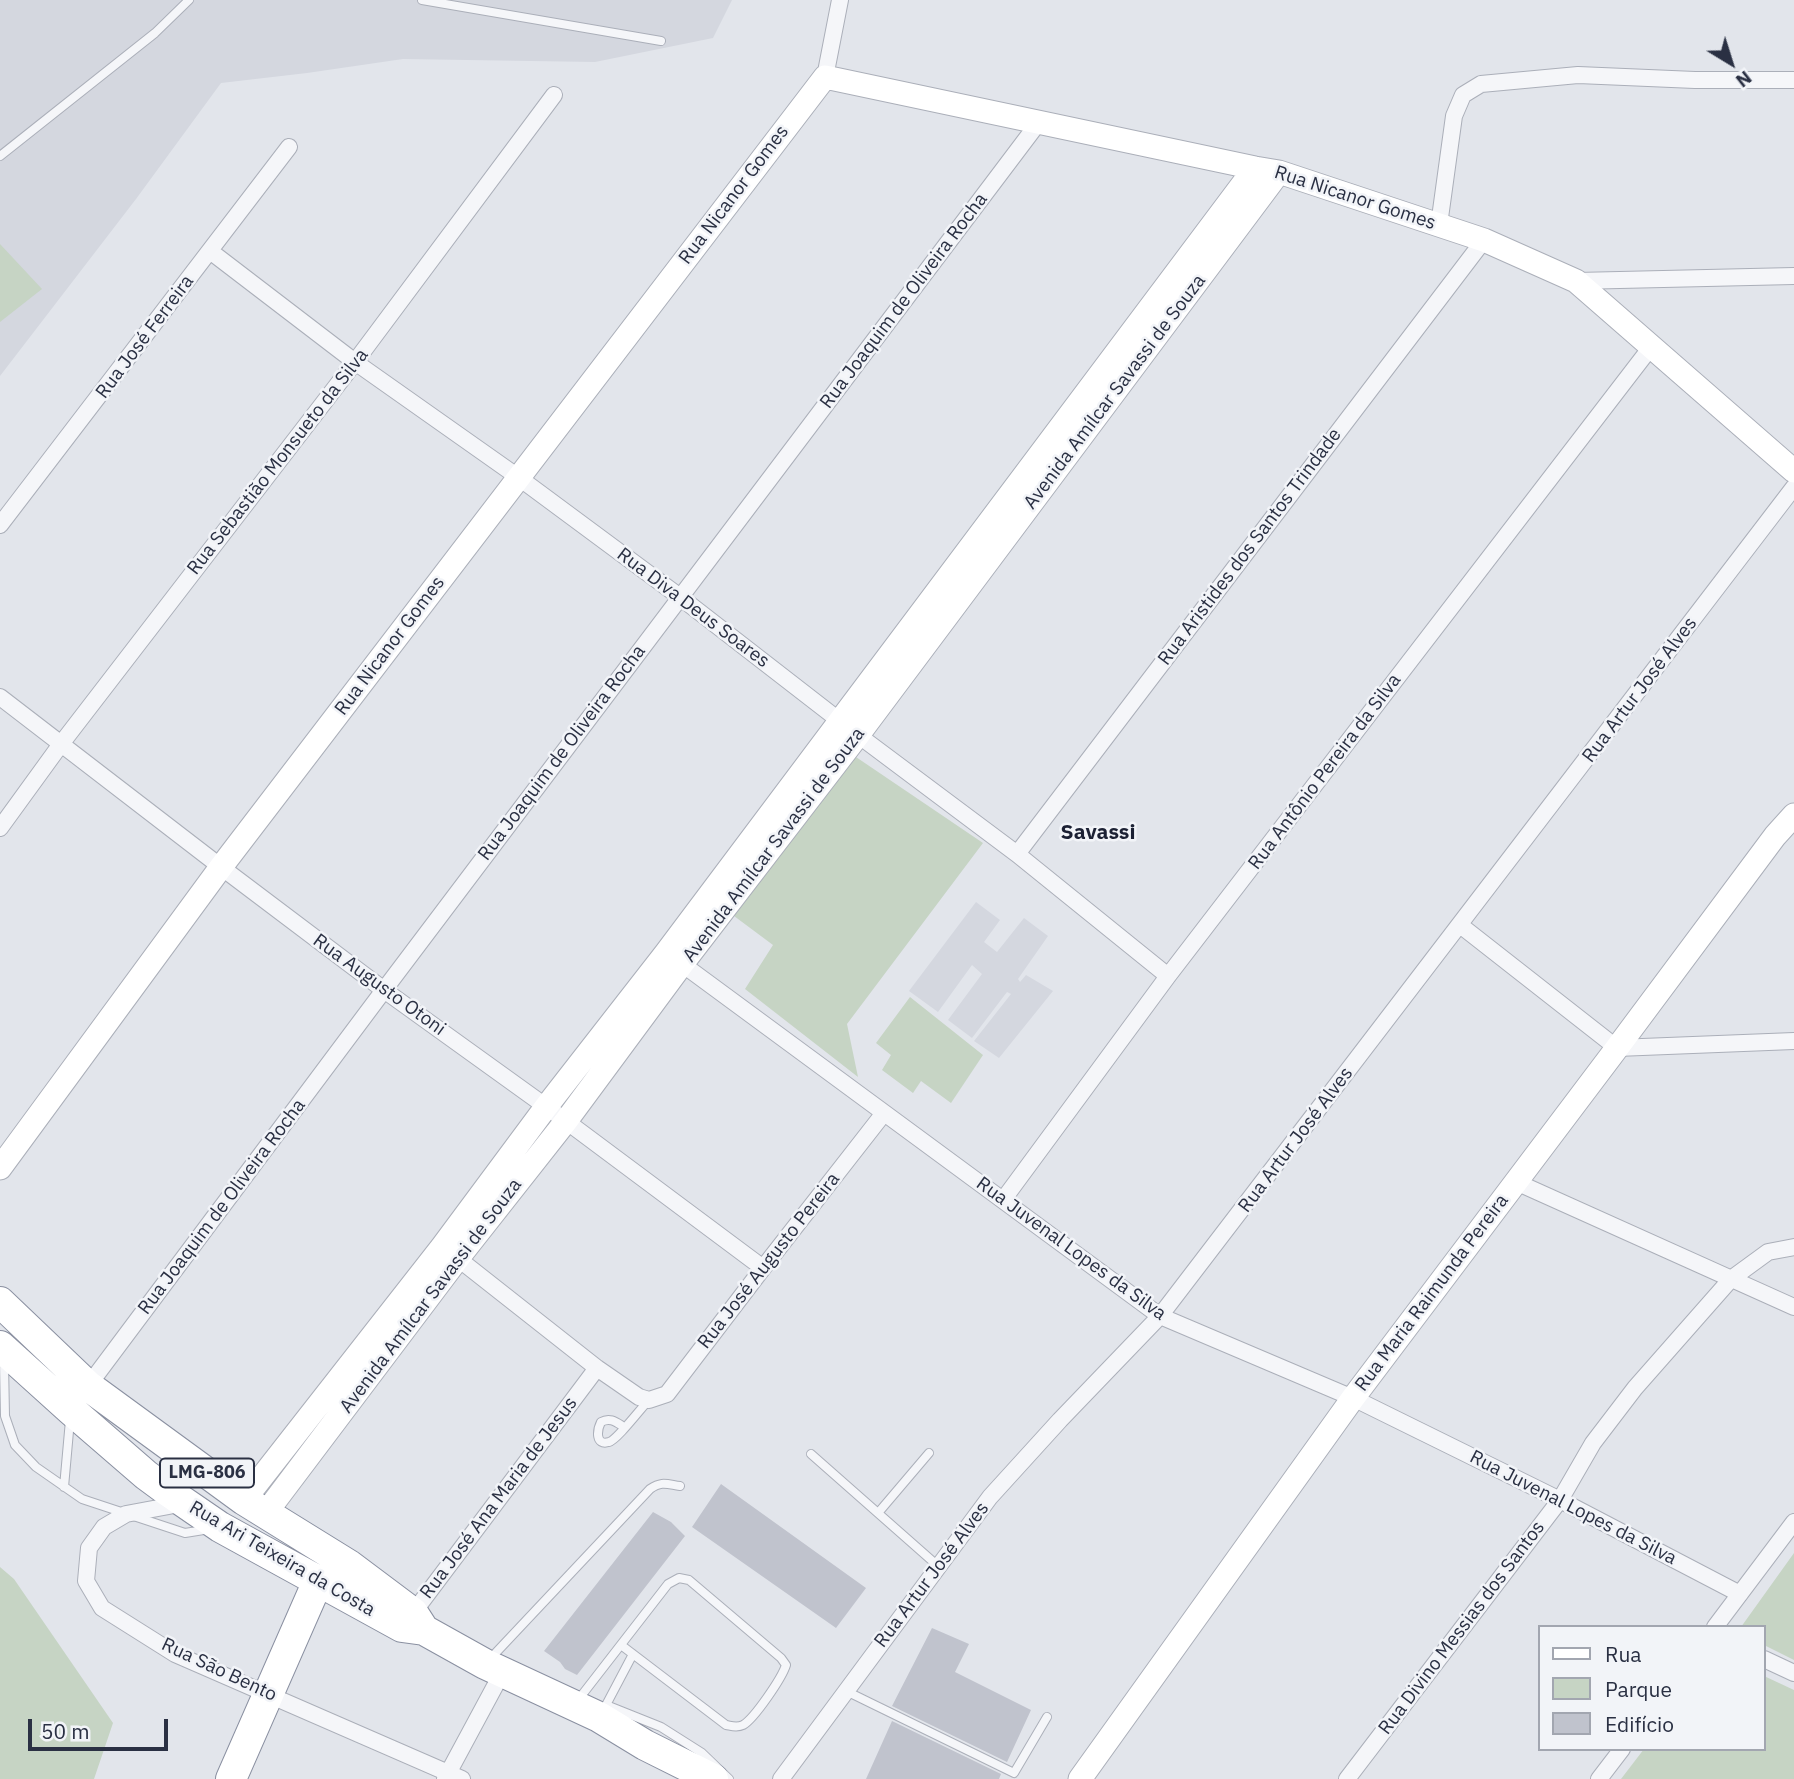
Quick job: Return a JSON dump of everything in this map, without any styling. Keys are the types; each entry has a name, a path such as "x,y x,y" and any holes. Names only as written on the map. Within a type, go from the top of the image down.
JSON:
{"highway":[{"name":"LMG-806","path":"0,1302 88,1386 254,1507 349,1565 413,1623"},
{"name":"Rua Ari Teixeira da Costa","path":"2,1348 146,1475 220,1527 318,1581 413,1623 494,1668 593,1709 645,1745 713,1779"},
{"path":"230,1779 318,1581"}],"street":[{"path":"825,77 840,0"},
{"path":"1439,225 1454,116 1463,94 1481,84 1578,75 1695,80 1794,80"},
{"name":"Rua Nicanor Gomes","path":"0,1168 221,867 825,77 1279,172 1484,240 1576,281 1794,471"},
{"name":"Rua Sebastião Monsueto da Silva","path":"0,828 61,744 355,362 554,95"},
{"name":"Rua Joaquim de Oliveira Rocha","path":"88,1386 1039,122"},
{"name":"Rua José Ferreira","path":"0,526 289,147"},
{"name":"Avenida Amílcar Savassi de Souza","path":"849,728 1255,168"},
{"name":"Avenida Amílcar Savassi de Souza","path":"254,1507 450,1252 566,1121 674,959 1279,172"},
{"name":"Rua Aristides dos Santos Trindade","path":"1017,854 1484,240"},
{"name":"Rua Diva Deus Soares","path":"211,251 355,362 518,477 680,597 1017,854 1168,976"},
{"path":"1576,281 1794,276"},
{"name":"Rua Antônio Pereira da Silva","path":"1003,1200 1168,976 1651,347"},
{"name":"Rua Artur José Alves","path":"781,1779 990,1497 1160,1316 1794,488"},
{"name":"Rua Augusto Otoni","path":"0,698 384,990 763,1268"},
{"name":"Rua Maria Raimunda Pereira","path":"1080,1779 1353,1398 1617,1048 1784,835 1794,815"},
{"path":"1460,925 1617,1048 1794,1041"},
{"name":"Avenida Amílcar Savassi de Souza","path":"450,1252 546,1107 674,959"},
{"name":"Rua Juvenal Lopes da Silva","path":"674,959 1160,1316 1353,1398 1560,1500 1740,1594"},
{"name":"Rua José Augusto Pereira","path":"649,1400 667,1394 884,1113"},
{"path":"1516,1182 1794,1307"},
{"name":"Rua Divino Messias dos Santos","path":"1347,1779 1560,1500 1593,1443 1635,1388 1731,1279 1768,1252 1794,1247"},
{"path":"450,1252 597,1368 639,1397 649,1400"},
{"name":"Rua José Ana Maria de Jesus","path":"413,1623 597,1368"},
{"name":"Rua São Bento","path":"185,1503 126,1514 104,1527 89,1548 86,1581 102,1608 175,1654 268,1693 451,1777"},
{"path":"1717,1625 1794,1522"},
{"path":"1766,1660 1794,1673"},
{"path":"451,1777 494,1668"},
{"path":"1599,1779 1620,1751"}],"lane":[{"path":"0,156 155,33 189,0"},
{"path":"422,0 661,41"},
{"path":"2,1348 5,1416 15,1444 36,1467 82,1499 126,1514 185,1533 220,1527"},
{"path":"624,1427 649,1400"},
{"path":"64,1487 71,1410"},
{"path":"878,1513 929,1453"},
{"path":"811,1454 938,1566"},
{"path":"494,1668 650,1489 663,1483 680,1486"},
{"path":"593,1709 621,1645 668,1584 679,1578 689,1580 786,1665 766,1699 746,1724 738,1727 726,1725 621,1645"},
{"path":"593,1709 633,1654"},
{"path":"846,1691 1014,1773 1047,1717"},
{"name":"Rua Ari Teixeira da Costa","path":"593,1709 661,1727 702,1753 729,1779"}],"shaded area":[{"path":"0,0 732,0 713,38 595,62 403,59 221,83 0,376"},
{"path":"976,902 1000,920 984,942 997,952 1024,918 1048,936 1018,979 1020,982 1026,975 1053,991 999,1058 974,1041 1011,994 1007,992 972,1038 948,1020 982,974 972,965 938,1012 909,991"}],"green space":[{"path":"0,244 42,289 0,322"},
{"path":"853,755 983,843 847,1024 858,1077 745,989 773,945 730,913"},
{"path":"910,997 983,1055 951,1103 921,1081 913,1093 882,1070 891,1055 876,1043"},
{"path":"1794,1553 1794,1660 1766,1646 1766,1625 1742,1625"},
{"path":"0,1567 14,1579 113,1723 94,1779 0,1779"},
{"path":"1766,1677 1794,1690 1794,1779 1621,1779 1642,1751 1766,1751"}],"building":[{"path":"721,1484 866,1588 836,1628 692,1527"},
{"path":"653,1512 671,1522 685,1536 577,1675 565,1669 544,1651"},
{"path":"932,1628 969,1644 955,1672 1031,1710 1007,1762 892,1706"},
{"path":"892,1721 1001,1774 999,1779 866,1779"}],"district":[{"name":"Savassi","path":"1098,833"}]}
